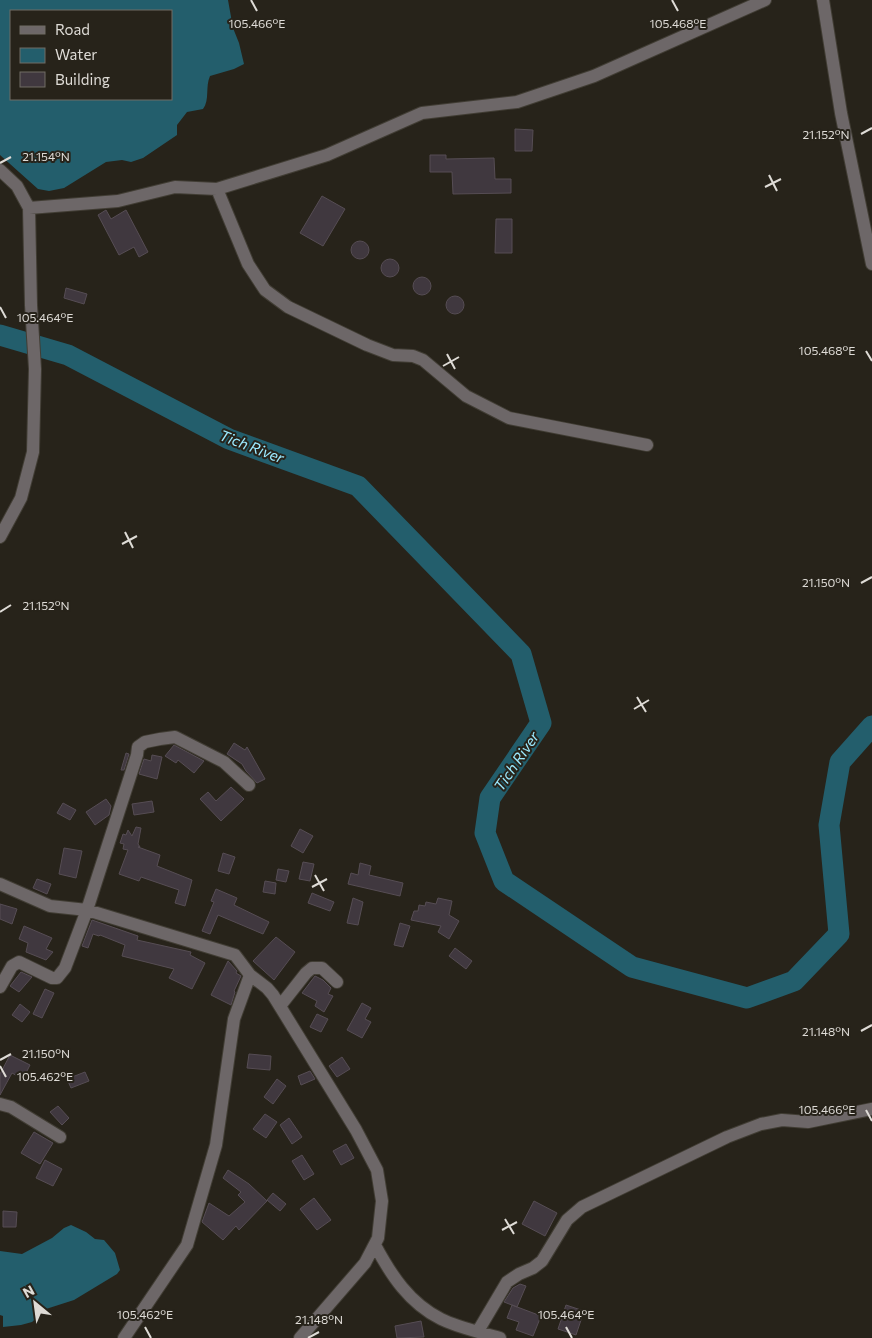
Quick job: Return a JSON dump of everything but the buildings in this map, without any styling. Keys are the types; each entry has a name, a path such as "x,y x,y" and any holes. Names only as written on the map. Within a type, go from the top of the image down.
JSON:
{"street":[{"path":"29,208 118,201 175,187 217,189 327,155 422,113 517,102 586,78 765,0"},
{"path":"823,0 841,112 872,264"},
{"path":"0,170 17,186 29,208 30,305 35,369 33,452 21,498 0,537"},
{"path":"217,189 248,264 265,290 288,307 367,345 393,355 413,356 423,360 466,396 509,418 647,445"},
{"path":"0,987 12,966 19,962 52,978 57,978 61,975 86,910 137,755 138,746 145,742 175,738 224,762 249,785"},
{"path":"0,884 50,906 86,910 235,956 250,975 266,988 280,1006 356,1130 377,1170 382,1201 378,1238 365,1263 300,1338"},
{"path":"280,1006 312,968 322,968 338,982"},
{"path":"124,1338 187,1245 216,1145 234,1019 250,975"},
{"path":"0,1104 11,1107 60,1137"},
{"path":"478,1331 508,1282 542,1262 567,1220 582,1207 728,1137 761,1124 782,1120 808,1122 872,1109"},
{"path":"375,1245 388,1270 400,1287 413,1300 440,1319 500,1338"}],"water":[{"path":"0,0 228,0 233,28 244,64 210,76 207,98 203,109 187,112 177,125 177,135 143,158 131,162 122,160 106,162 64,188 49,191 38,189 0,155"},
{"path":"71,1225 86,1232 95,1239 104,1240 115,1253 120,1270 117,1274 74,1300 46,1309 32,1322 3,1327 3,1316 0,1315 0,1251 22,1254 52,1238"}],"waterway":[{"name":"Tich River","path":"0,335 68,355 229,439 358,486 521,654 541,723 490,798 485,833 504,881 632,967 747,998 794,981 839,934 829,825 840,762 872,726"}]}
